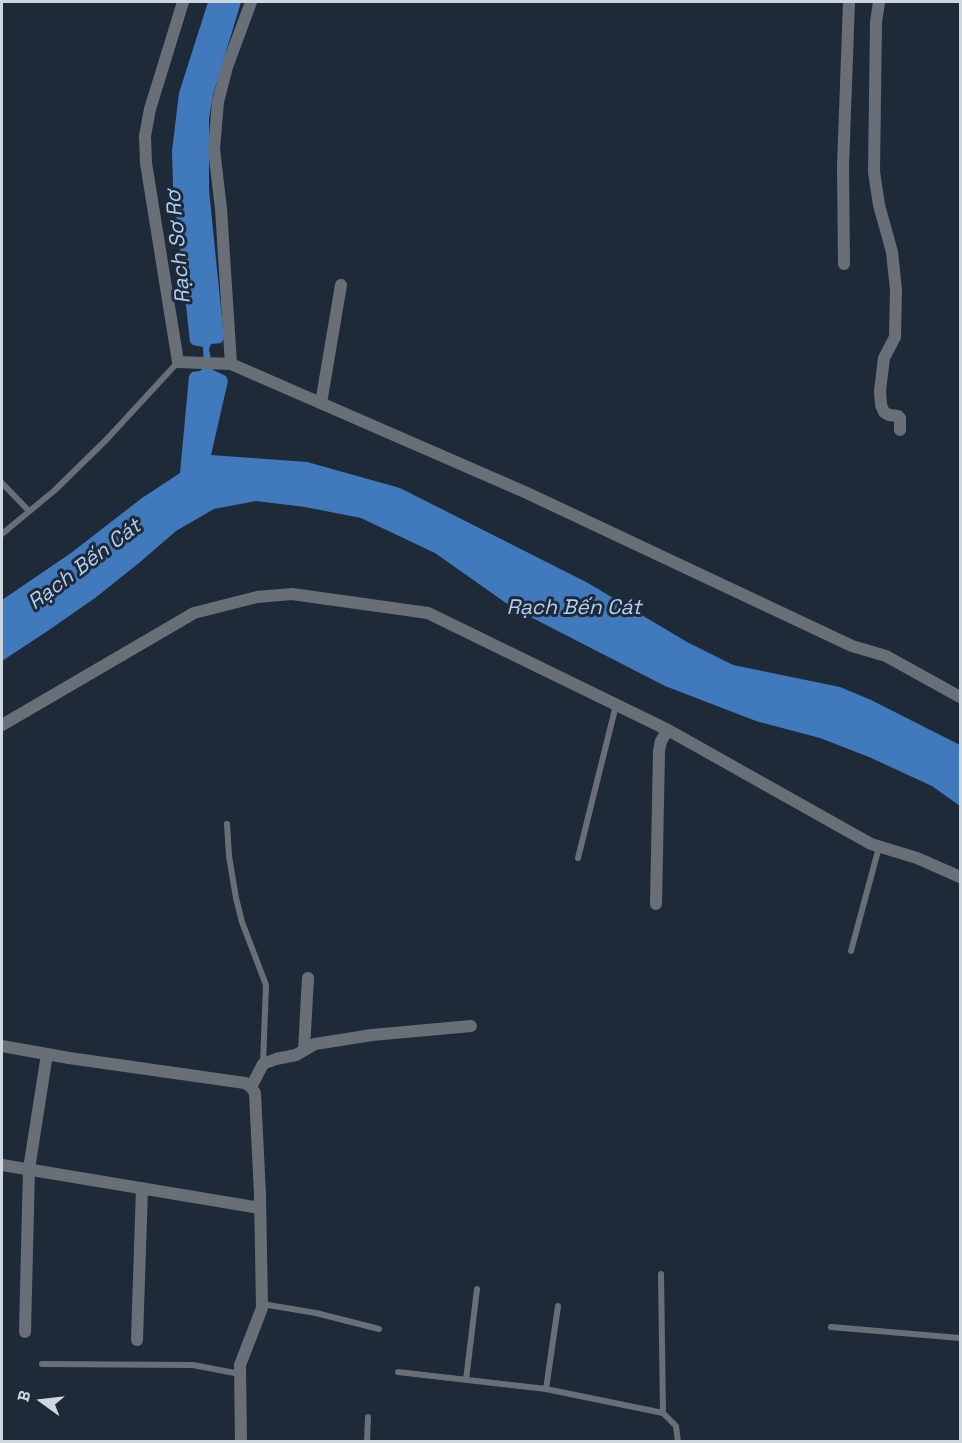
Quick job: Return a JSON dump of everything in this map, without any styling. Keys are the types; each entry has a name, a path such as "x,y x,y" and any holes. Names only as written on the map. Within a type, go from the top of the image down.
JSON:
{"street":[{"path":"183,2 150,109 145,136 146,163 179,362 227,363 527,493 852,646 886,656 960,697"},
{"path":"227,363 221,208 214,149 218,102 227,67 251,2"},
{"path":"844,264 843,166 849,2"},
{"path":"879,2 876,22 874,172 879,206 895,267 897,326 894,343 884,358 880,391 884,412 900,418 900,430"},
{"path":"321,404 341,285"},
{"path":"2,725 194,614 257,597 284,594 428,613 668,730 879,847 917,858 960,877"},
{"path":"656,904 659,751 668,730"},
{"path":"304,1050 308,978"},
{"path":"251,1088 263,1064 296,1055 315,1044 349,1038 471,1026"},
{"path":"2,1046 245,1083 255,1093 262,1304 240,1365 241,1442"},
{"path":"25,1332 29,1169 47,1054"},
{"path":"2,1165 260,1208"},
{"path":"137,1340 142,1188"}],"lane":[{"path":"2,534 55,490 106,440 179,362"},
{"path":"2,483 29,511"},
{"path":"578,858 616,705"},
{"path":"227,824 229,856 236,898 250,945 266,986 263,1064"},
{"path":"851,951 879,847"},
{"path":"661,1274 663,1413"},
{"path":"466,1380 477,1289"},
{"path":"262,1304 316,1313 379,1329"},
{"path":"546,1389 558,1306"},
{"path":"831,1327 960,1338"},
{"path":"42,1364 193,1365 240,1375"},
{"path":"398,1372 546,1389 663,1413 676,1426 678,1442"},
{"path":"367,1442 368,1418"}],"water":[{"name":"Rạch Bến Cát","path":"208,2 241,2 213,95 209,119 209,190 224,339 221,343 211,344 209,349 213,370 226,376 228,381 211,455 307,462 400,488 588,583 687,642 733,665 840,687 871,700 960,745 960,806 932,786 869,757 820,738 756,721 665,686 513,608 435,553 361,518 305,507 256,501 214,509 176,531 95,598 2,661 2,600 71,553 142,498 180,473 189,376 192,372 200,371 204,367 203,347 190,342 173,185 172,151 179,93"}],"water label":[{"name":"Rạch Sơ Rơ","path":"179,247"}]}
